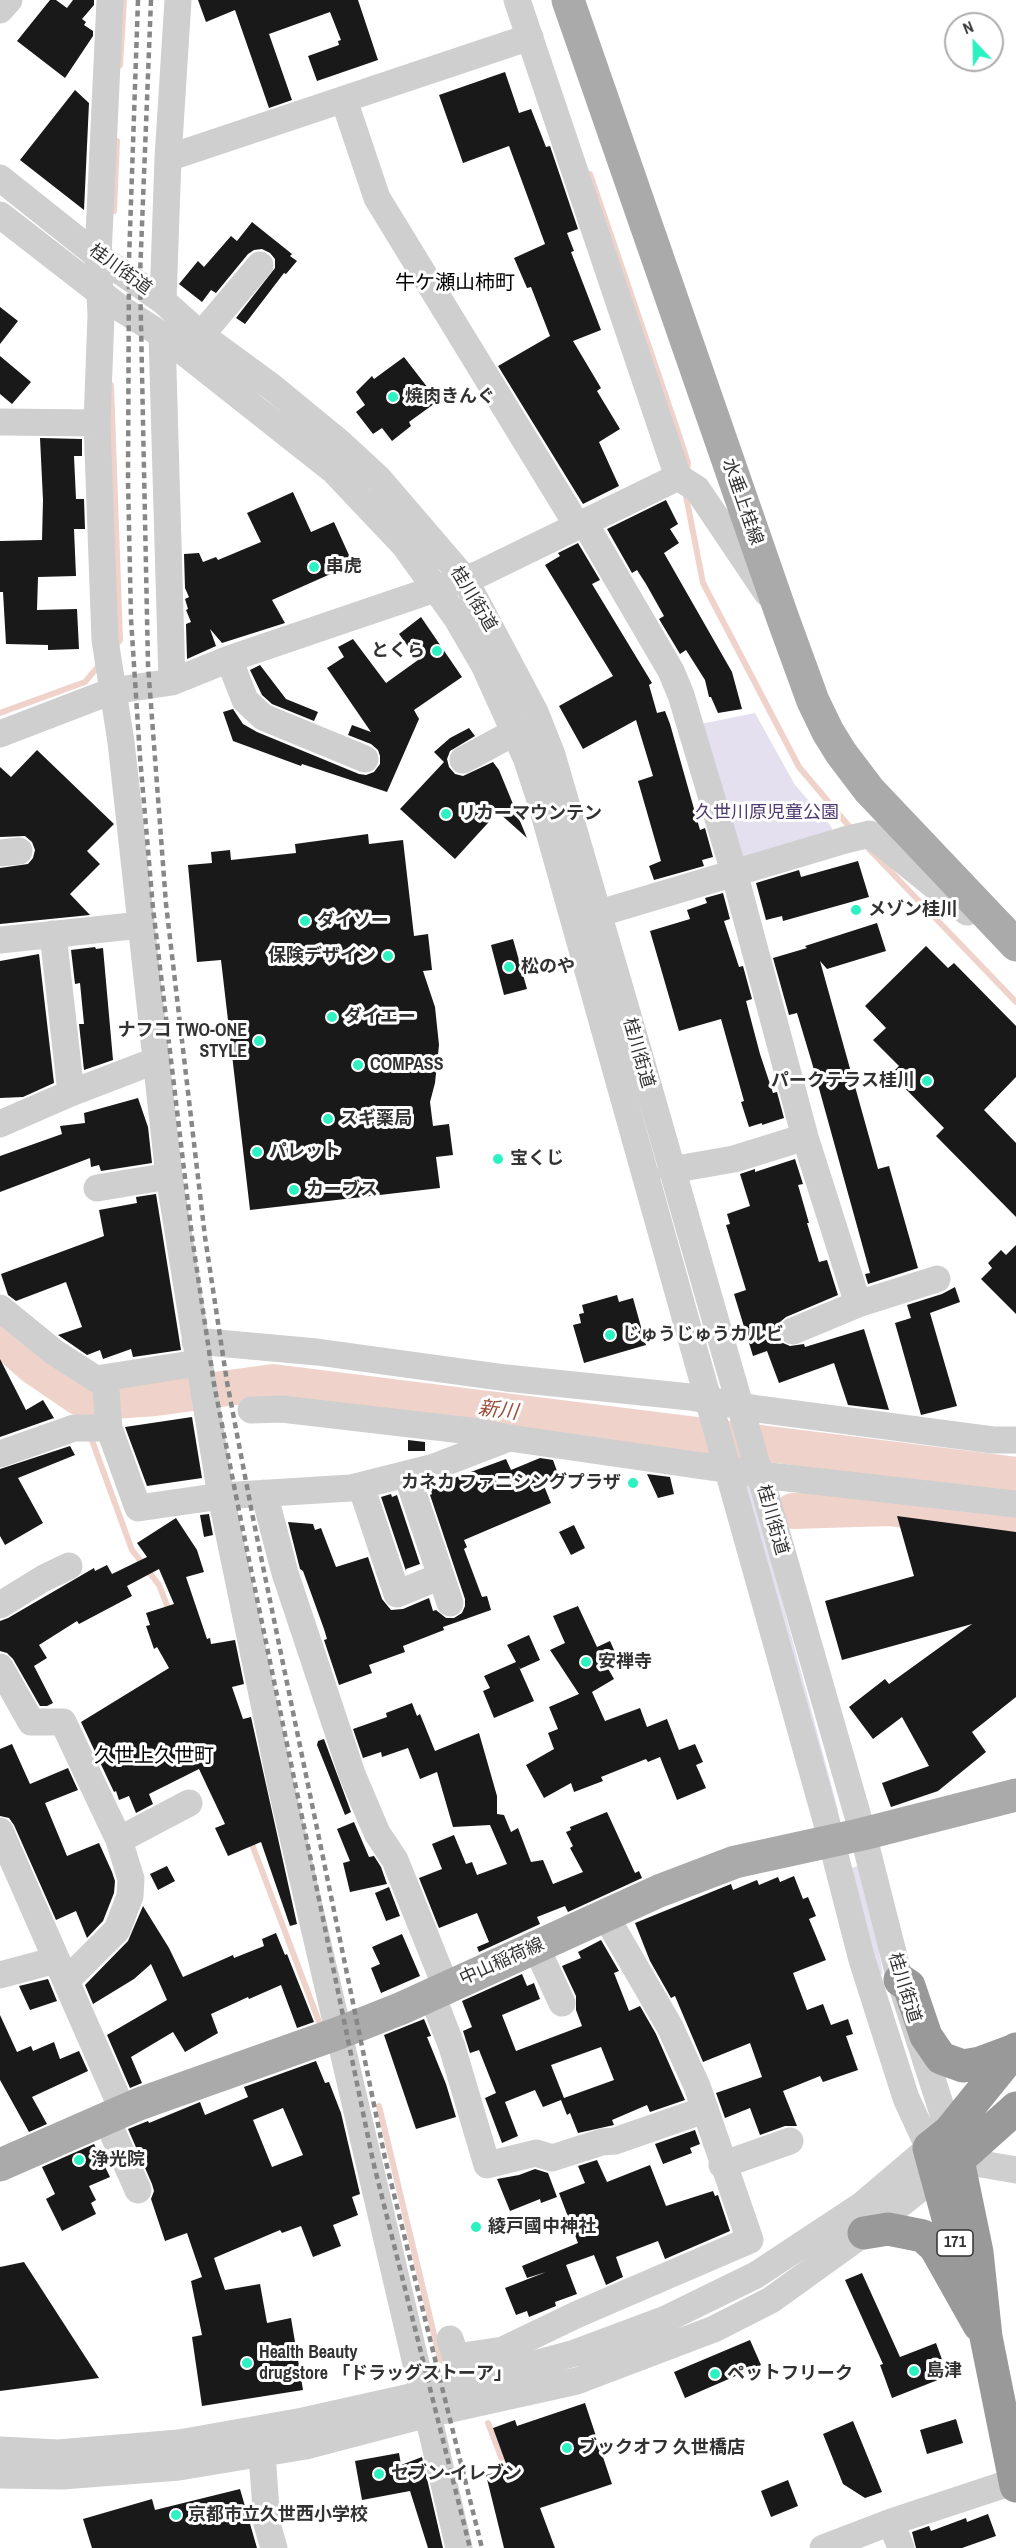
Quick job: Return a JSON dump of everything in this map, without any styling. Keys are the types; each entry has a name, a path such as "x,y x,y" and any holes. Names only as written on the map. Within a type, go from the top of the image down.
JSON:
{"highway":[{"path":"900,1980 909,1986 926,2036 941,2058 963,2066 980,2063 1016,2050"},
{"path":"943,2154 1016,2050"},
{"path":"943,2154 1016,2108"},
{"name":"171","path":"943,2154 977,2252 986,2337 1015,2483"},
{"path":"864,2233 888,2229 923,2236 935,2247 986,2337"}],"main road":[{"name":"水垂上桂線","path":"568,0 813,700 841,753 869,790 1006,935"},
{"name":"中山稲荷線","path":"0,2165 114,2115 339,2033 439,1991 659,1891 735,1862 863,1834 1016,1795"}],"street":[{"path":"0,10 9,0"},
{"path":"110,0 98,256 100,294 97,423 109,667 121,742 169,1176 221,1496 281,1786 459,2548"},
{"path":"164,301 168,158 178,0"},
{"path":"517,0 685,481 782,616"},
{"path":"168,158 530,37"},
{"path":"344,100 377,198 581,524 670,672 681,695 734,872 805,1137 858,1304"},
{"name":"桂川街道","path":"0,178 98,256 164,301 201,334 272,387 361,461 406,508 464,578 535,712 552,755 616,1063 865,1971 906,2098 943,2154"},
{"name":"桂川街道","path":"0,215 100,294 162,335 334,471 387,525 456,617 484,665 515,732 585,918 671,1170 863,1834 943,2154"},
{"path":"201,334 260,265"},
{"path":"162,335 172,682"},
{"path":"0,422 97,423"},
{"path":"0,734 109,667 172,682 229,659 479,574 581,524 685,481"},
{"path":"229,659 245,700 263,717 365,759"},
{"path":"463,760 515,732"},
{"path":"585,918 734,872 859,837 949,896 973,918 1006,935"},
{"path":"0,940 141,925"},
{"path":"53,934 71,1093"},
{"path":"0,1124 156,1060"},
{"path":"671,1170 734,1159 805,1137"},
{"path":"97,1188 169,1176"},
{"path":"793,1331 858,1304 937,1278"},
{"path":"0,1308 54,1352 96,1379 105,1381 197,1352 304,1350 740,1410 1016,1440"},
{"path":"105,1381 109,1426 138,1508 221,1496 361,1486 407,1475 509,1438"},
{"path":"251,1410 282,1408 479,1432 509,1438 757,1468 1016,1504"},
{"path":"0,1454 74,1428 109,1426"},
{"path":"407,1475 450,1603"},
{"path":"361,1486 397,1594 441,1576"},
{"path":"264,1493 285,1574 352,1774 377,1833 395,1860 439,1991 452,2047 487,2165 536,2153 552,2158 602,2142 615,2141 704,2110"},
{"path":"0,1605 44,1578 69,1566"},
{"path":"0,1667 31,1722 63,1722 119,1840 131,1879 130,1896 125,1915 107,1942 61,1971 0,1975"},
{"path":"119,1840 189,1803"},
{"path":"1,1838 61,1971 114,2115 138,2190"},
{"path":"605,1915 670,2027 697,2086 750,2240 776,2262"},
{"path":"536,1947 562,2003"},
{"path":"722,2164 790,2141"},
{"path":"0,2450 58,2453 179,2443 303,2421 577,2381 705,2333 771,2300 864,2233 943,2154"},
{"path":"450,2339 456,2357 503,2350 513,2358 575,2353 666,2319 756,2275 943,2154 1016,2170"},
{"path":"0,2475 62,2476 179,2467 306,2446 426,2404 513,2358 578,2314 750,2240"},
{"path":"262,2453 267,2524 274,2548"},
{"path":"823,2548 891,2522 1015,2483"},
{"path":"891,2522 901,2548"}],"green space":[{"name":"久世川原児童公園","path":"755,713 795,785 831,826 834,835 748,861 736,852 701,724"},
{"path":"751,1485 838,1810 836,1811 746,1486"},
{"path":"858,1866 873,1918 883,1974 878,1975 848,1869"}],"building":[{"path":"50,0 56,0 67,8 73,0 94,0 94,5 82,19 86,22 84,25 93,31 93,36 65,78 17,41"},
{"path":"198,0 358,0 378,60 317,81 308,56 339,45 338,41 341,40 330,12 269,34 292,100 269,108 235,10 206,22"},
{"path":"505,72 519,113 531,109 546,147 550,146 578,229 567,233 574,251 571,252 601,330 573,341 601,388 597,391 620,429 599,442 619,486 583,504 498,366 550,336 531,287 527,288 514,258 545,244 509,146 463,163 439,95"},
{"path":"75,90 89,103 84,210 20,160"},
{"path":"252,222 292,254 290,256 297,261 286,274 284,273 245,324 236,318 275,268 275,259 270,253 262,249 248,254 216,293 211,290 202,302 179,284 198,261 204,267 231,236 237,241"},
{"path":"0,307 18,321 0,344"},
{"path":"0,356 31,382 12,404 0,394"},
{"path":"404,357 438,401 409,422 411,426 392,441 382,428 373,434 356,412 365,405 356,392 372,376 374,379"},
{"path":"40,438 82,439 82,456 74,456 76,499 84,499 85,529 74,529 76,576 38,577 37,610 77,609 79,649 48,650 48,645 6,644 3,592 0,592 0,541 42,540"},
{"path":"293,492 311,532 334,522 353,564 272,600 285,623 222,643 210,629 216,646 187,659 186,624 191,622 186,610 188,609 185,599 189,597 185,588 184,554 199,553 203,562 216,557 218,560 261,542 247,513"},
{"path":"666,500 678,524 670,529 679,543 664,553 732,672 742,709 718,713 709,697 705,680 686,650 680,654 659,619 664,616 646,584 637,570 632,573 607,529"},
{"path":"578,543 600,580 592,584 652,683 649,685 657,713 665,711 700,830 705,828 713,857 702,860 704,866 654,880 649,866 661,861 638,781 653,776 636,720 583,749 559,706 613,676 545,565 560,556 558,553"},
{"path":"421,617 462,677 414,710 419,719 387,792 302,764 301,766 233,741 223,712 233,709 243,724 257,732 359,774 366,775 374,772 380,764 378,750 371,744 348,735 352,725 371,732 327,668 344,657 338,647 353,639 386,683 418,660 399,634"},
{"path":"260,665 286,699 318,712 314,721 272,704 262,695 250,670"},
{"path":"469,728 475,736 450,751 447,759 449,767 455,774 463,776 493,762 499,770 527,838 498,812 455,859 400,809 444,762 434,752 450,738"},
{"path":"37,750 114,824 87,851 100,864 70,894 90,915 0,924 0,868 28,864 35,850 32,842 25,836 0,837 0,767 11,777"},
{"name":"ダイエー","path":"368,834 369,844 403,840 414,936 428,934 432,970 423,971 435,1007 439,1045 435,1083 430,1102 433,1126 449,1124 453,1155 436,1157 440,1188 250,1210 221,960 197,962 188,865 212,863 211,852 230,850 231,860 296,853 295,844"},
{"path":"858,861 869,897 783,921 782,916 766,920 756,883 799,870 801,877"},
{"path":"723,893 730,919 724,921 739,967 743,966 752,999 746,1001 760,1054 773,1093 777,1092 784,1118 749,1127 721,1019 679,1031 650,931 690,919 687,910 707,903 705,898"},
{"path":"877,923 886,951 827,969 820,961 878,1169 889,1166 918,1268 868,1284 865,1274 870,1273 812,1063 797,1013 789,1015 773,958"},
{"name":"松のや","path":"513,939 527,989 504,995 491,945"},
{"name":"パークテラス桂川","path":"926,946 948,968 954,963 1016,1026 1016,1077 984,1110 1016,1143 1016,1217 936,1136 944,1128 891,1074 899,1066 873,1040 886,1028 865,1006"},
{"path":"95,947 96,949 103,948 113,1060 84,1070 79,1024 84,1024 80,983 75,984 71,950"},
{"path":"39,954 54,1083 23,1097 0,1098 0,961"},
{"path":"138,1098 148,1127 152,1163 101,1171 99,1165 91,1167 90,1158 0,1192 0,1156 62,1134 60,1126 85,1123 84,1113"},
{"path":"795,1159 803,1184 798,1185 819,1262 827,1260 838,1295 786,1317 780,1322 778,1336 783,1343 790,1346 804,1344 805,1347 864,1329 889,1410 848,1405 834,1363 779,1383 767,1351 753,1356 734,1294 746,1290 726,1225 730,1224 727,1214 750,1206 740,1174 755,1169 755,1172"},
{"path":"156,1194 181,1350 133,1357 131,1349 103,1359 100,1350 87,1355 58,1335 82,1327 66,1282 16,1301 8,1295 1,1274 104,1236 99,1210 137,1203 136,1197"},
{"path":"1016,1245 1016,1314 981,1279 992,1268 988,1263 1001,1250 1006,1255"},
{"path":"955,1287 960,1302 930,1313 957,1406 921,1415 895,1323 911,1318 907,1305 942,1294"},
{"name":"じゅうじゅうカルビ","path":"617,1295 619,1302 633,1298 646,1345 584,1363 573,1325 581,1323 579,1314 584,1313 582,1305"},
{"path":"0,1359 26,1410 43,1400 54,1418 0,1437"},
{"path":"192,1417 202,1478 147,1486 125,1427"},
{"path":"408,1440 425,1442 425,1451 408,1451"},
{"path":"70,1446 75,1455 18,1478 43,1523 5,1545 0,1536 0,1469"},
{"path":"540,1458 553,1460 558,1474 542,1481 551,1503 464,1540 467,1547 464,1549 482,1597 487,1596 491,1610 443,1627 444,1630 403,1646 405,1652 369,1665 372,1673 339,1685 324,1640 327,1639 324,1629 303,1571 300,1569 288,1522 313,1524 315,1530 321,1528 336,1567 368,1557 382,1599 391,1610 403,1609 429,1598 433,1611 436,1610 446,1618 454,1618 462,1613 465,1599 430,1495 432,1494 430,1487 506,1459 511,1470"},
{"path":"647,1474 670,1477 674,1494 658,1498"},
{"path":"391,1494 392,1497 397,1495 420,1564 406,1571 381,1497"},
{"path":"209,1514 213,1535 204,1537 200,1515"},
{"path":"897,1516 1016,1532 1016,1697 972,1732 986,1752 938,1791 891,1807 882,1783 929,1766 902,1717 873,1739 849,1707 885,1679 889,1684 972,1624 842,1660 825,1601 914,1576"},
{"path":"176,1518 197,1550 204,1572 186,1577 207,1639 210,1638 211,1644 235,1640 244,1684 232,1687 243,1719 251,1717 297,1924 290,1926 261,1842 228,1856 215,1828 225,1824 199,1769 149,1794 153,1804 136,1813 129,1796 119,1800 116,1791 114,1792 81,1722 169,1668 157,1647 154,1649 146,1626 150,1625 146,1613 174,1604 159,1569 127,1586 132,1596 79,1624 77,1621 39,1645 47,1658 34,1666 53,1703 40,1706 13,1659 7,1653 0,1651 0,1621 94,1568 95,1571 107,1565 112,1574 147,1557 137,1543"},
{"path":"574,1525 585,1548 571,1555 559,1532"},
{"path":"578,1606 597,1647 610,1641 618,1659 606,1665 614,1679 592,1692 605,1721 640,1708 647,1727 667,1719 679,1750 695,1744 703,1762 696,1765 706,1788 677,1800 660,1757 648,1762 646,1759 601,1777 603,1781 574,1792 571,1783 544,1798 526,1765 554,1749 548,1733 558,1729 549,1707 579,1694 550,1650 565,1643 553,1616"},
{"path":"529,1635 540,1660 520,1669 518,1665 534,1701 494,1718 483,1691 490,1688 484,1676 516,1662 507,1645"},
{"path":"412,1703 417,1716 420,1714 435,1751 479,1733 497,1796 497,1814 504,1815 511,1832 518,1828 531,1862 543,1860 553,1884 583,1872 570,1848 573,1846 566,1832 571,1830 570,1827 607,1812 635,1873 639,1871 642,1878 568,1912 565,1906 537,1917 540,1924 479,1952 477,1947 489,1942 477,1913 439,1928 419,1878 442,1869 432,1844 454,1835 466,1864 472,1862 477,1875 507,1864 490,1825 453,1827 437,1772 420,1779 408,1748 382,1757 381,1752 363,1758 353,1729 387,1717 386,1713"},
{"path":"324,1739 351,1812 345,1815 317,1745 318,1741"},
{"path":"12,1744 30,1784 68,1768 78,1790 45,1803 67,1856 99,1843 112,1872 115,1881 114,1893 103,1921 87,1938 76,1911 56,1920 14,1825 9,1818 0,1816 0,1749"},
{"path":"354,1822 369,1857 374,1856 387,1884 350,1892 343,1863 350,1861 337,1829"},
{"path":"167,1866 175,1881 158,1890 150,1874"},
{"path":"794,1876 803,1899 808,1897 816,1916 809,1919 826,1960 793,1973 807,2010 823,2004 831,2025 848,2019 853,2034 846,2036 858,2070 823,2082 820,2076 783,2091 797,2126 785,2126 760,2135 750,2108 725,2118 716,2093 762,2077 750,2043 703,2062 675,1996 671,1998 650,1961 635,1923 731,1884 733,1890 757,1880 759,1885 778,1877 780,1882"},
{"path":"389,1887 400,1916 386,1921 375,1893"},
{"path":"143,1906 169,1948 183,1977 233,1955 234,1958 264,1946 262,1939 276,1933 285,1955 287,1954 314,2022 297,2028 281,1985 211,2014 218,2033 185,2052 173,2032 131,2057 142,2083 130,2088 107,2035 167,2000 151,1964 134,1979 93,2004 85,1985 128,1941"},
{"path":"402,1934 420,1976 381,1993 371,1968 380,1964 372,1947"},
{"path":"601,1940 619,1971 614,1973 629,2011 640,2006 656,2034 685,2100 650,2112 647,2105 612,2120 614,2125 578,2133 570,2113 567,2115 561,2100 543,2107 535,2090 505,2102 518,2136 502,2143 485,2098 496,2093 479,2050 470,2053 463,2031 472,2027 462,2001 522,1974 527,1986 534,1983 540,1999 502,2015 516,2051 582,2026 576,2010 576,1996 562,1966 581,1958 578,1952","holes":["601,2047 614,2080 564,2098 551,2065"]},
{"path":"48,1979 57,2001 30,2010 19,1986"},
{"path":"0,2015 17,2052 31,2046 33,2051 54,2042 60,2059 79,2051 88,2071 32,2097 47,2124 29,2132 0,2080"},
{"path":"424,2019 431,2036 427,2037 446,2084 456,2117 416,2129 384,2035"},
{"path":"316,2061 325,2083 329,2082 341,2113 360,2194 352,2197 358,2215 333,2225 341,2246 313,2257 301,2226 282,2233 280,2230 214,2258 225,2290 260,2284 267,2323 291,2318 303,2390 202,2406 192,2337 202,2335 191,2281 202,2277 187,2233 165,2241 151,2199 154,2191 152,2184 128,2129 200,2102 205,2115 248,2097 244,2087","holes":["283,2108 303,2155 272,2167 253,2120"]},
{"path":"695,2130 700,2144 690,2148 692,2153 663,2164 655,2144"},
{"path":"94,2144 110,2177 89,2186 96,2200 91,2203 96,2214 62,2231 46,2199 55,2194 42,2167"},
{"path":"597,2160 607,2182 650,2165 666,2206 713,2191 715,2196 718,2195 730,2231 665,2259 658,2241 616,2257 623,2277 606,2285 594,2255 566,2265 577,2294 555,2302 556,2306 529,2317 527,2311 516,2315 505,2288 546,2272 527,2278 522,2266 578,2243 559,2193 585,2183 578,2166"},
{"path":"535,2169 548,2173 557,2197 541,2203 540,2199 510,2211 497,2179"},
{"path":"24,2262 99,2378 0,2391 0,2267"},
{"path":"862,2273 900,2357 936,2343 948,2376 892,2398 880,2365 883,2364 845,2280"},
{"path":"750,2340 761,2365 685,2398 674,2372"},
{"path":"585,2403 612,2484 540,2508 555,2548 504,2548 486,2475 508,2469 493,2428 515,2420 517,2426"},
{"path":"956,2419 963,2443 927,2454 920,2430"},
{"path":"853,2421 882,2492 865,2498 843,2484 823,2434"},
{"path":"399,2453 401,2465 422,2457 443,2548 428,2548 410,2491 362,2500 355,2461"},
{"path":"788,2480 798,2506 771,2517 761,2491"},
{"name":"京都市立久世西小学校","path":"240,2489 257,2548 92,2548 83,2519 152,2499 155,2510"},
{"path":"988,2514 996,2536 962,2548 916,2548 912,2532 929,2526 931,2531 966,2518 967,2522"}],"waterway":[{"path":"120,65 124,0"},
{"path":"114,211 117,141"},
{"path":"590,174 678,432 688,463 687,471"},
{"path":"111,385 120,640 115,646"},
{"path":"685,491 703,583 799,767 853,831"},
{"path":"0,713 85,682 101,663"},
{"path":"868,848 1016,1002"},
{"name":"新川","path":"0,1337 34,1367 78,1397 100,1402 156,1398 273,1382 1016,1475"},
{"path":"78,1397 86,1422"},
{"path":"90,1435 132,1550 159,1585 170,1613"},
{"path":"793,1511 889,1508 1016,1525"},
{"path":"250,1839 321,2027"},
{"path":"379,2106 440,2359 450,2367"},
{"path":"488,2423 508,2475"}],"railway":[{"path":"138,0 129,260 128,480 131,619 153,908 192,1237 214,1384 373,2161 470,2548"},
{"path":"151,0 140,275 148,665 166,904 205,1237 227,1382 253,1518 385,2158 482,2548"}],"place":[{"name":"焼肉きんぐ","path":"393,397"},
{"name":"串虎","path":"314,567"},
{"name":"とくら","path":"437,651"},
{"name":"リカーマウンテン","path":"446,814"},
{"name":"メゾン桂川","path":"856,910"},
{"name":"ダイソー","path":"305,921"},
{"name":"保険デザイン","path":"388,956"},
{"name":"松のや","path":"509,967"},
{"name":"ダイエー","path":"332,1017"},
{"name":"ナフコ TWO-ONE STYLE","path":"259,1041"},
{"name":"COMPASS","path":"358,1065"},
{"name":"パークテラス桂川","path":"927,1081"},
{"name":"スギ薬局","path":"328,1119"},
{"name":"パレット","path":"257,1152"},
{"name":"宝くじ","path":"498,1159"},
{"name":"カーブス","path":"294,1190"},
{"name":"じゅうじゅうカルビ","path":"610,1335"},
{"name":"カネカ ファニシングプラザ","path":"633,1483"},
{"name":"安禅寺","path":"586,1662"},
{"name":"浄光院","path":"79,2160"},
{"name":"綾戸國中神社","path":"476,2227"},
{"name":"Health Beauty drugstore 「ドラッグストーア」","path":"247,2363"},
{"name":"島津","path":"914,2371"},
{"name":"ペットフリーク","path":"715,2374"},
{"name":"ブックオフ 久世橋店","path":"567,2448"},
{"name":"セブン-イレブン","path":"379,2474"},
{"name":"京都市立久世西小学校","path":"176,2515"}],"district":[{"name":"牛ケ瀬山柿町","path":"455,284"},
{"name":"久世上久世町","path":"154,1757"}]}
